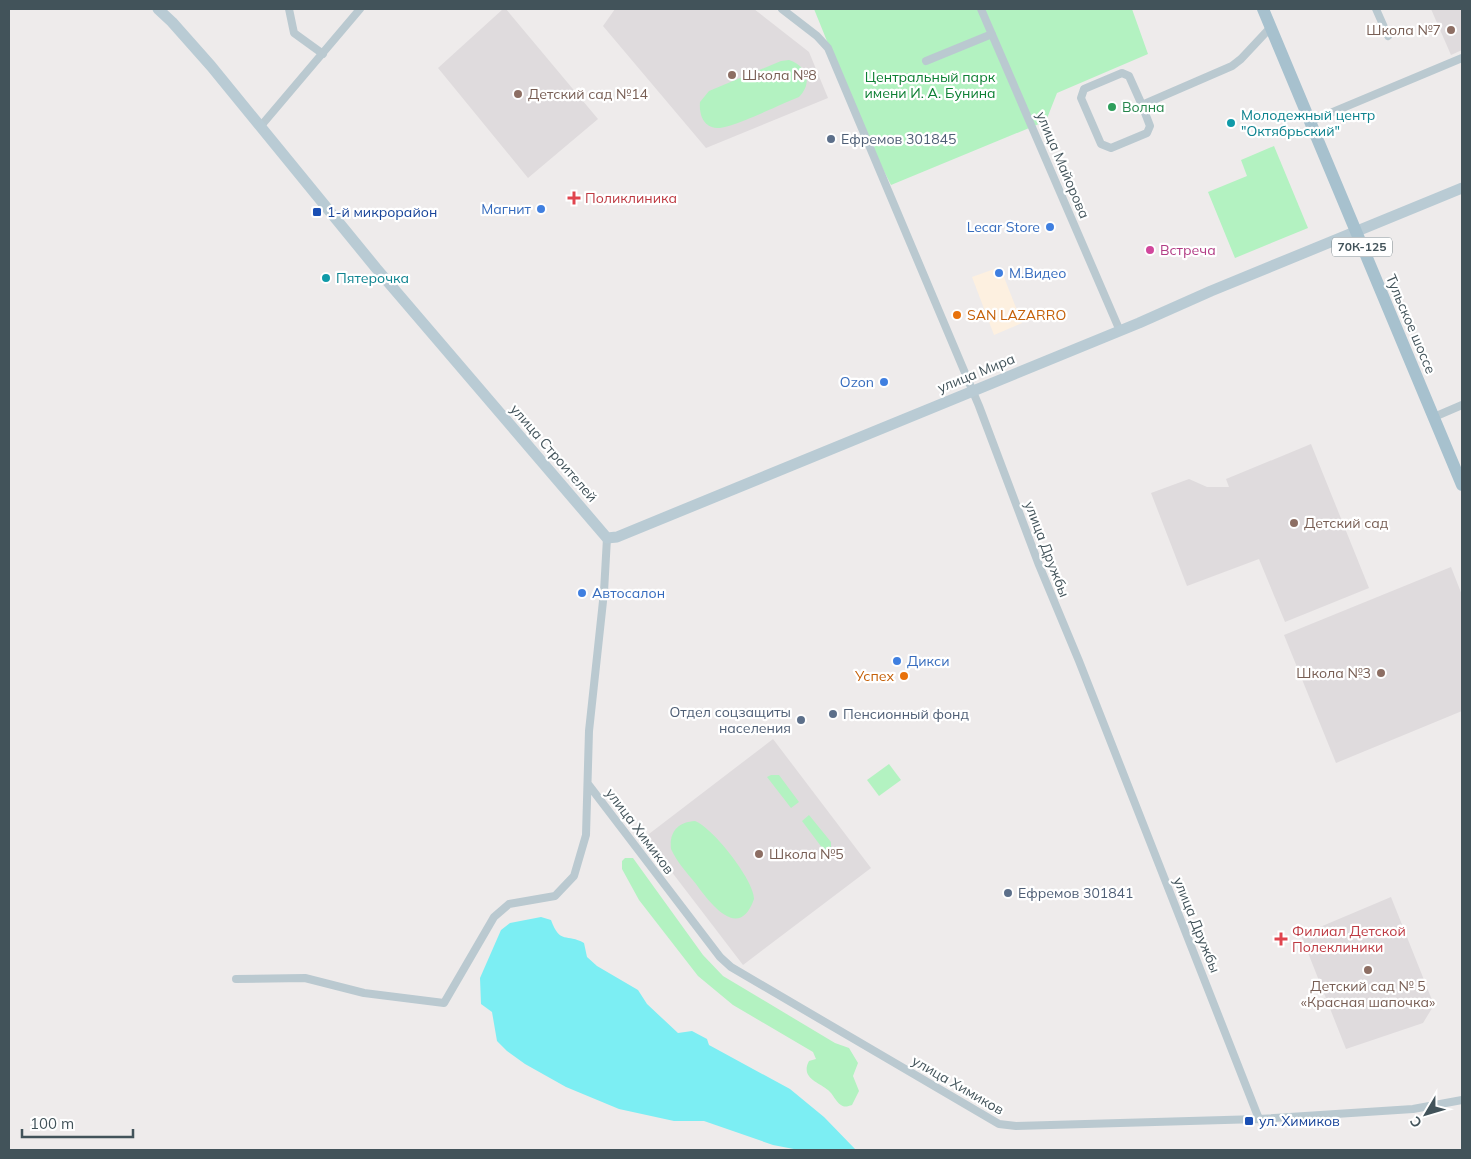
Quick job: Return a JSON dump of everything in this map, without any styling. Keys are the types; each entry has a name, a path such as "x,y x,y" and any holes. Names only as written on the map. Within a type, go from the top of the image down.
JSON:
{"main road":[{"name":"Тульское шоссе","path":"1263,9 1462,485"}],"street":[{"name":"улица Строителей","path":"158,9 172,22 376,268 607,538"},
{"path":"288,9 294,33 323,54"},
{"path":"260,127 360,9"},
{"name":"улица Дружбы","path":"782,9 817,36 828,48 972,390 1039,565 1079,661 1259,1119"},
{"name":"улица Майорова","path":"981,9 1120,331"},
{"path":"1376,9 1388,36"},
{"path":"1142,105 1232,66 1270,28"},
{"path":"926,60 992,34"},
{"path":"1309,122 1462,58"},
{"path":"1122,73 1130,76 1142,105 1150,126 1147,133 1111,148 1101,144 1081,98 1084,89 1122,73"},
{"name":"улица Мира","path":"607,538 617,537 1120,331 1462,188"},
{"path":"1434,417 1462,405"},
{"path":"236,980 306,978 364,993 444,1003 494,917 509,904 555,896 574,876 586,835 589,731 604,592 607,538"},
{"name":"улица Химиков","path":"588,784 720,957 731,967 1000,1124 1016,1126 1259,1119 1413,1108 1462,1100"}],"shaded area":[{"name":"Детский сад №14","path":"503,9 506,9 598,119 528,178 438,68"},
{"name":"Школа №8","path":"615,9 754,9 809,52 828,98 706,148 603,26"},
{"name":"Школа №7","path":"1431,9 1462,9 1462,50 1451,55"},
{"path":"1000,267 1022,323 994,335 972,277"},
{"name":"Детский сад","path":"1311,444 1369,588 1285,622 1259,559 1187,586 1151,493 1189,479 1207,487 1229,487 1226,479"},
{"name":"Школа №3","path":"1451,567 1462,595 1462,711 1336,763 1284,635"},
{"name":"Школа №5","path":"773,739 871,868 743,965 645,837"},
{"name":"Детский сад № 5 «Красная шапочка»","path":"1391,897 1434,1005 1423,1023 1346,1049 1301,935"}],"green space":[{"name":"Центральный парк имени И. А. Бунина","path":"814,9 1132,9 1148,54 1057,93 1046,121 891,185 863,130"},
{"path":"789,60 800,66 806,76 806,86 799,97 724,127 712,127 705,122 700,111 700,102 709,91 781,61"},
{"path":"1274,146 1308,228 1235,258 1208,192 1247,176 1241,160"},
{"path":"889,764 901,780 879,796 867,780"},
{"path":"779,775 799,802 791,808 767,777"},
{"path":"809,815 831,842 831,847 826,853 802,821"},
{"path":"695,821 712,833 722,844 740,868 752,890 754,899 748,911 741,917 733,918 725,915 717,908 682,867 671,849 673,833 676,829 684,823"},
{"path":"625,858 633,858 703,955 723,976 835,1043 849,1048 858,1063 853,1076 859,1091 852,1105 845,1107 841,1105 828,1090 809,1076 807,1067 809,1061 816,1059 813,1052 733,1005 698,976 639,900 622,869 622,861"}],"water":[{"path":"541,917 551,920 554,928 561,936 584,943 587,957 597,966 638,990 647,1004 678,1033 692,1031 707,1039 709,1045 790,1089 824,1117 856,1150 799,1150 773,1145 704,1121 674,1121 619,1109 566,1087 525,1064 507,1051 497,1041 492,1012 481,1004 480,978 501,930 510,923"}],"place":[{"name":"Школа №7","path":"1451,30"},
{"name":"Школа №8","path":"732,75"},
{"name":"Детский сад №14","path":"518,94"},
{"name":"Волна","path":"1112,107"},
{"name":"Молодежный центр \"Октябрьский\"","path":"1231,123"},
{"name":"Ефремов 301845","path":"831,139"},
{"name":"Поликлиника","path":"574,198"},
{"name":"Магнит","path":"541,209"},
{"name":"1-й микрорайон","path":"317,212"},
{"name":"Lecar Store","path":"1050,227"},
{"name":"Встреча","path":"1150,250"},
{"name":"М.Видео","path":"999,273"},
{"name":"Пятерочка","path":"326,278"},
{"name":"SAN LAZARRO","path":"957,315"},
{"name":"Ozon","path":"884,382"},
{"name":"Детский сад","path":"1294,523"},
{"name":"Автосалон","path":"582,593"},
{"name":"Дикси","path":"897,661"},
{"name":"Школа №3","path":"1381,673"},
{"name":"Успех","path":"904,676"},
{"name":"Пенсионный фонд","path":"833,714"},
{"name":"Отдел соцзащиты населения","path":"801,720"},
{"name":"Школа №5","path":"759,854"},
{"name":"Ефремов 301841","path":"1008,893"},
{"name":"Филиал Детской Полеклиники","path":"1281,939"},
{"name":"Детский сад № 5 «Красная шапочка»","path":"1368,970"},
{"name":"ул. Химиков","path":"1249,1121"}]}
